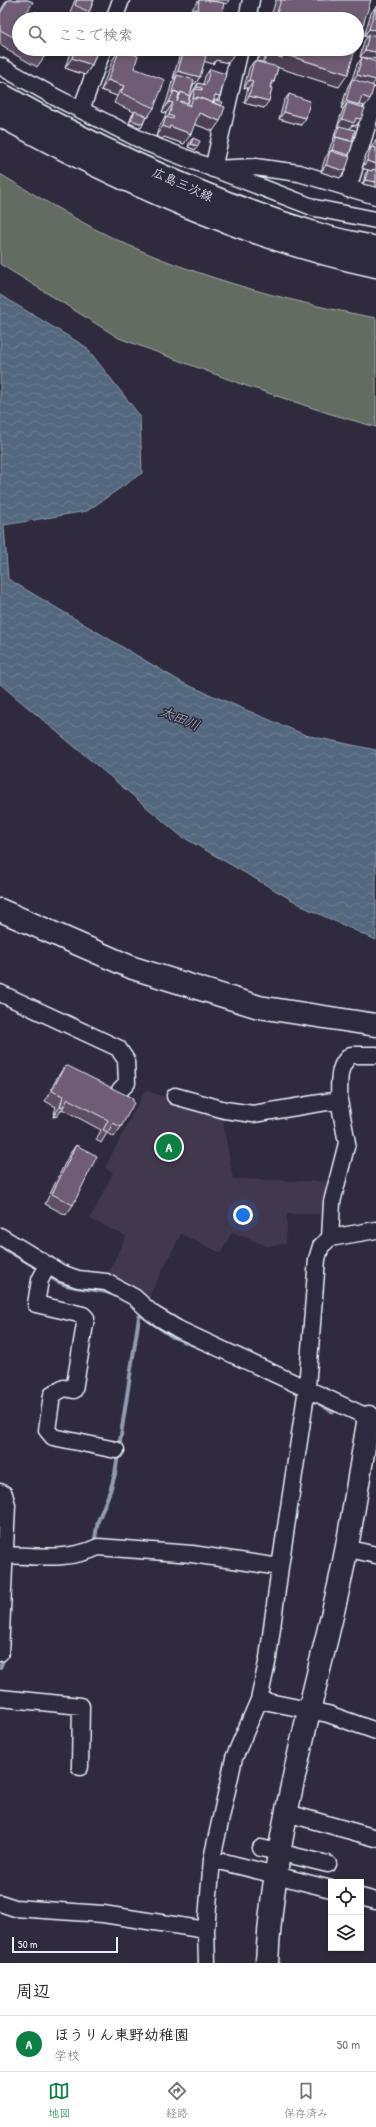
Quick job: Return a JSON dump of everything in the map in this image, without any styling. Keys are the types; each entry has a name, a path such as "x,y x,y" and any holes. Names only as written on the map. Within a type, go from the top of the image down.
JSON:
{"street":[{"path":"116,12 120,0"},
{"path":"248,12 251,0"},
{"path":"81,110 100,56"},
{"path":"213,169 238,56"},
{"path":"0,66 81,110 147,143 315,208 376,220"},
{"name":"広島三次線","path":"0,94 101,147 210,196 314,234 376,248"},
{"path":"348,189 376,96"},
{"name":"広島三次線","path":"0,115 94,164 204,212 310,250 376,266"},
{"path":"213,169 255,167 299,173 348,189 376,196"},
{"path":"0,910 133,968 259,1007 376,1025"},
{"path":"0,993 118,1048 126,1060 127,1083 120,1090"},
{"path":"330,1238 332,1202 347,1143 339,1100 340,1074 343,1062 351,1055 376,1055"},
{"path":"175,1096 225,1110 252,1114 339,1100"},
{"path":"207,1963 206,1930 212,1859 234,1758 259,1700 268,1658 307,1388 317,1259 321,1246 330,1238 376,1230"},
{"path":"0,1236 61,1273 78,1279 106,1282 134,1297 153,1314 178,1329 372,1419 338,1588 287,1813 270,1850 276,1875 272,1894 267,1963"},
{"path":"48,1265 40,1280 36,1304 83,1315 86,1318 74,1390 64,1388 52,1396 47,1430 53,1437 116,1450"},
{"path":"0,1492 4,1494 7,1504 1,1578 0,1653"},
{"path":"4,1555 51,1557 85,1553 98,1547 192,1554 280,1567"},
{"path":"345,1548 376,1555"},
{"path":"0,1698 81,1706 80,1767"},
{"path":"259,1700 328,1714 376,1731"},
{"path":"287,1813 376,1838"},
{"path":"270,1850 328,1864"},
{"path":"212,1859 328,1888"},
{"path":"364,1898 376,1900"},
{"path":"0,1904 15,1908 103,1914 206,1930"}],"shaded area":[{"path":"145,1090 222,1117 233,1179 334,1182 327,1221 320,1214 287,1214 286,1244 267,1246 232,1232 221,1253 181,1234 148,1298 140,1290 122,1280 107,1275 126,1236 90,1219 113,1173 105,1168"}],"green space":[{"path":"0,174 97,230 163,260 233,284 269,294 376,318 376,427 331,414 241,384 119,338 0,264"}],"water":[{"name":"太田川","path":"0,295 86,347 140,416 142,473 87,511 4,525 8,579 183,683 305,735 376,750 376,940 306,908 181,836 0,684"}],"building":[{"path":"8,0 28,0 33,2 27,12 12,12 12,36 0,30 0,14"},
{"path":"77,0 94,0 89,12 75,5"},
{"path":"199,0 224,3 222,12 193,12 194,9 198,10"},
{"path":"281,0 371,0 364,22 364,12 277,12"},
{"path":"376,6 376,30 369,29"},
{"path":"369,34 376,36 376,52 365,50"},
{"path":"73,56 95,56 92,65 72,58"},
{"path":"117,56 138,56 134,68 165,80 154,108 121,93 124,86 108,80"},
{"path":"182,56 206,56 200,77 178,71"},
{"path":"290,56 353,56 348,74"},
{"path":"362,57 376,62 376,80 357,75"},
{"path":"254,61 278,67 274,82 272,81 270,88 272,88 269,101 249,96 253,81 249,80"},
{"path":"210,69 226,74 220,96 215,95 213,103 197,97 196,99 193,98 195,89 202,90 202,88 197,87 198,83 206,85"},
{"path":"177,75 194,80 190,96 181,92 180,95 174,91 172,93"},
{"path":"352,79 374,86 370,99 362,96 359,105 346,101"},
{"path":"174,91 179,93 177,102 181,92 190,96 187,103 180,102 190,106 193,98 197,99 197,97 225,107 220,121 199,113 191,134 170,126 169,129 163,126 166,117 173,119 174,117 169,115 173,103 169,102"},
{"path":"289,94 310,101 306,118 284,112"},
{"path":"215,100 223,102 221,106 214,103"},
{"path":"347,103 365,108 361,119 356,118 354,123 342,119"},
{"path":"135,111 146,116 143,124 131,120"},
{"path":"339,126 355,130 352,141 335,137"},
{"path":"336,137 353,142 349,155 332,150"},
{"path":"193,138 200,141 198,146 191,144"},
{"path":"371,147 376,148 376,164 367,161"},
{"path":"330,151 350,157 345,171 326,165"},
{"path":"373,169 376,170 376,182 365,180 368,170 372,171"},
{"path":"68,1066 132,1098 134,1103 121,1127 113,1123 108,1132 103,1130 108,1120 68,1099 64,1106 60,1107 63,1096 52,1091 64,1067"},
{"path":"76,1145 97,1156 73,1205 52,1194"}],"waterway":[{"path":"0,1246 34,1266"},
{"path":"52,1278 67,1285 107,1292 115,1295"},
{"path":"94,1544 98,1521 115,1474 139,1317 142,1315"},
{"path":"144,1317 173,1337 203,1349"},
{"path":"320,1404 333,1412"},
{"path":"0,1668 5,1655"}],"place":[{"name":"ほうりん東野幼稚園","path":"169,1147"}]}
